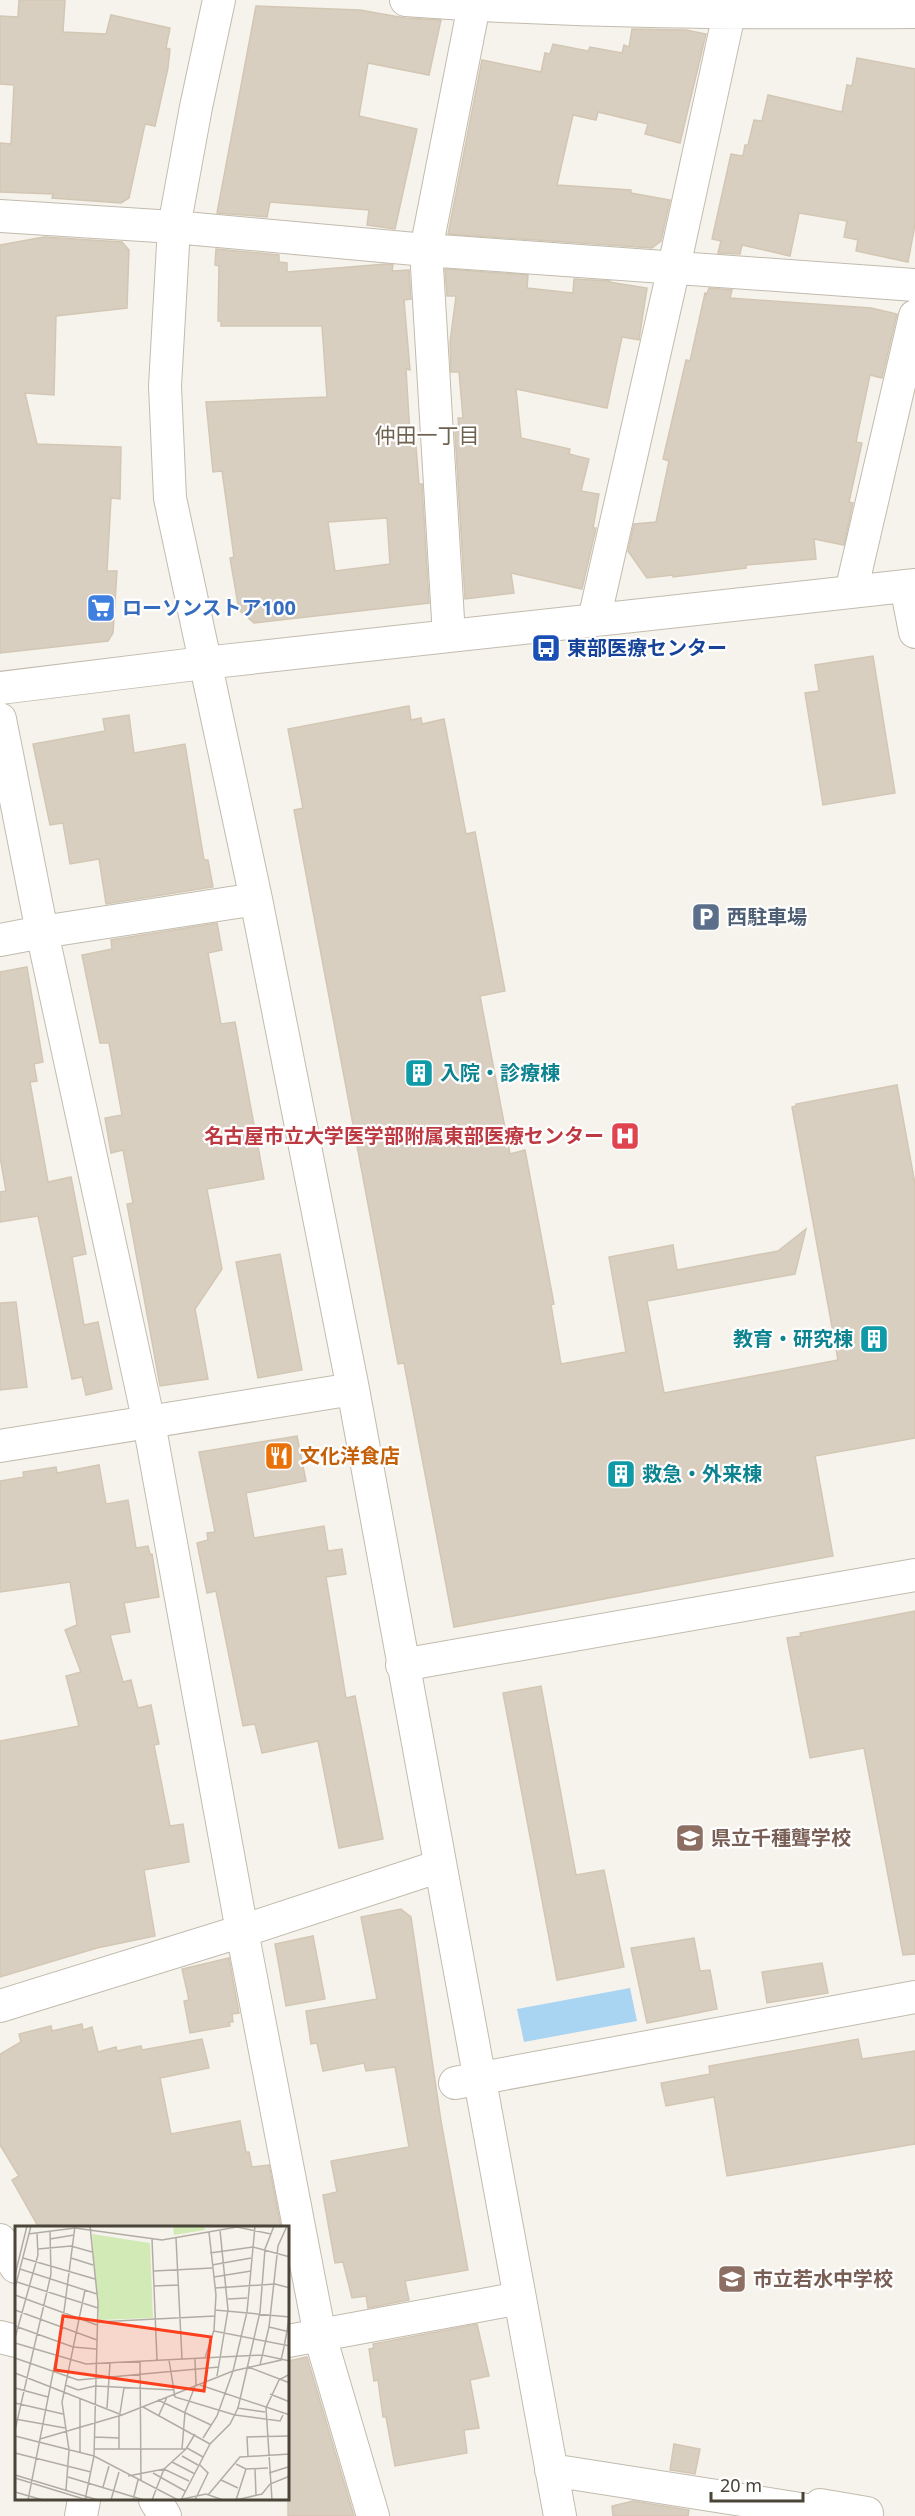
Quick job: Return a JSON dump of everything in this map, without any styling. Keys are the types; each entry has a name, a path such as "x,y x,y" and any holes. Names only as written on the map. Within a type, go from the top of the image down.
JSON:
{"street":[{"path":"219,0 174,227 165,386 170,498 256,899 353,1389 440,1866 468,2080 520,2298 560,2516"},
{"path":"405,0 915,12"},
{"path":"449,636 426,250 475,3"},
{"path":"594,620 730,6"},
{"path":"0,216 174,227 426,250 915,285"},
{"path":"851,592 915,316"},
{"path":"0,688 204,663 911,586 915,632"},
{"path":"0,719 42,932 149,1424 242,1931 320,2336 374,2516"},
{"path":"0,940 256,899"},
{"path":"0,1446 149,1424 353,1389"},
{"path":"402,1665 915,1575"},
{"path":"0,2006 242,1931 440,1866"},
{"path":"468,2080 915,1996"},
{"path":"0,2240 15,2265"},
{"path":"290,2341 520,2298"},
{"path":"0,2337 15,2341"},
{"path":"551,2470 819,2512 820,2505 867,2513 866,2516"},
{"path":"81,2516 84,2501"},
{"path":"156,2501 165,2516"}],"water":[{"path":"630,1988 637,2021 524,2042 517,2009"}],"building":[{"path":"19,0 65,0 63,32 106,34 111,15 170,28 166,48 170,49 168,68 155,126 145,124 129,198 121,203 52,198 53,194 0,192 0,143 11,144 14,85 0,84 0,16 18,17"},
{"path":"256,6 360,10 405,18 441,20 429,75 368,63 359,116 417,129 395,229 367,225 369,210 270,202 267,217 217,213"},
{"path":"632,29 686,30 706,34 680,143 645,134 648,124 598,112 596,120 573,115 557,185 631,190 631,193 670,200 661,241 652,248 448,234 482,60 541,72 545,53 550,54 553,44 588,51 590,47 622,53 624,45 629,47"},
{"path":"857,58 915,69 915,225 908,262 856,251 858,240 844,237 847,221 799,213 790,256 742,245 740,254 718,253 721,241 712,239 731,154 743,156 754,120 762,121 768,95 842,112 847,85 852,86"},
{"path":"44,237 122,242 129,250 127,308 56,316 54,395 25,393 37,444 121,447 120,499 111,498 107,571 117,571 113,633 108,641 0,653 0,245"},
{"path":"216,249 279,255 279,262 287,263 287,272 386,264 393,265 392,271 409,270 411,299 404,300 410,370 406,369 410,435 415,434 419,484 422,484 429,603 254,623 239,610 230,558 234,557 222,471 213,472 206,402 327,397 322,326 221,326 221,321 218,321 219,266 215,265","holes":["387,518 390,564 335,571 328,522"]},
{"path":"445,269 528,275 527,288 573,293 574,279 610,281 647,288 639,340 622,337 607,408 516,389 521,438 570,449 569,454 589,459 581,491 599,494 593,528 596,528 582,589 511,573 514,593 465,599 455,432 459,431 458,418 463,418 459,372 451,372 450,342 456,296 447,296"},
{"path":"709,288 732,290 730,298 871,308 897,314 882,378 870,375 856,442 862,443 849,502 853,503 844,545 814,539 816,559 746,565 746,568 673,577 673,575 647,578 628,551 634,524 656,522 669,461 663,459 686,360 690,361 705,293 707,294"},
{"path":"873,656 895,793 823,805 805,693 819,691 815,665"},
{"path":"409,706 411,720 421,718 422,724 444,719 466,834 475,832 505,991 480,996 510,1154 525,1150 554,1304 551,1305 561,1364 626,1352 609,1257 673,1245 677,1270 778,1251 806,1229 795,1274 647,1301 664,1393 838,1360 792,1107 796,1104 897,1085 915,1184 915,1438 815,1456 833,1556 454,1627 404,1363 398,1364 294,810 303,808 288,729"},
{"path":"129,715 134,753 185,744 204,860 208,860 213,887 106,904 99,859 70,864 63,823 50,825 33,744 105,731 103,719"},
{"path":"217,923 222,950 208,953 221,1024 235,1022 264,1179 207,1189 222,1269 195,1309 208,1379 160,1386 127,1204 133,1203 123,1150 111,1153 105,1118 122,1115 109,1043 100,1043 82,955 112,949 111,940"},
{"path":"27,967 43,1062 34,1064 37,1081 30,1082 48,1182 71,1177 86,1254 72,1257 84,1325 98,1322 112,1389 86,1395 82,1377 72,1379 38,1216 0,1222 0,1192 6,1191 0,1157 0,972"},
{"path":"280,1254 302,1370 258,1378 236,1262"},
{"path":"16,1302 27,1387 0,1390 0,1303"},
{"path":"297,1436 306,1481 246,1493 254,1538 324,1526 328,1551 342,1549 346,1574 326,1577 346,1698 355,1696 383,1839 339,1848 318,1741 262,1753 255,1724 243,1726 216,1591 207,1593 197,1543 208,1540 207,1533 215,1532 199,1452"},
{"path":"99,1465 106,1504 128,1500 136,1548 148,1546 152,1554 159,1597 124,1603 130,1632 110,1635 123,1682 131,1680 138,1708 151,1705 159,1744 154,1745 170,1826 183,1824 189,1862 144,1870 155,1936 97,1948 0,1977 0,1741 79,1726 66,1676 81,1672 65,1630 77,1625 70,1582 0,1592 0,1481 24,1477 23,1472 56,1467 57,1473"},
{"path":"915,1611 915,1954 903,1955 864,1748 810,1758 787,1638 801,1636 800,1633"},
{"path":"541,1686 576,1875 604,1870 624,1967 557,1980 503,1693"},
{"path":"401,1909 411,1917 441,2121 468,2270 405,2281 409,2300 368,2308 366,2296 352,2298 343,2262 335,2263 323,2195 337,2192 331,2161 409,2147 395,2067 366,2071 364,2063 323,2071 317,2043 311,2044 306,2011 377,1999 361,1917"},
{"path":"313,1936 325,1999 286,2006 275,1944"},
{"path":"694,1938 700,1971 710,1970 717,2009 647,2023 631,1948"},
{"path":"229,1958 239,2013 232,2014 233,2022 229,2022 230,2026 190,2033 184,2001 189,2000 182,1969"},
{"path":"822,1963 828,1993 767,2003 762,1972"},
{"path":"82,2024 83,2030 92,2027 98,2052 116,2047 117,2051 141,2046 142,2050 202,2039 209,2068 160,2078 171,2134 240,2121 246,2152 249,2152 252,2167 269,2165 281,2226 38,2226 12,2180 19,2176 0,2145 0,2054 21,2042 19,2034 51,2026 52,2031"},
{"path":"858,2039 862,2059 915,2051 915,2144 727,2176 714,2097 666,2106 661,2083 710,2074 709,2066"},
{"path":"477,2324 489,2376 470,2380 479,2428 464,2430 467,2453 395,2466 386,2417 383,2417 378,2380 374,2381 369,2349 374,2348 373,2344"},
{"path":"307,2357 354,2516 288,2516 288,2501 290,2501 290,2361"},
{"path":"674,2444 700,2449 695,2474 670,2470"},
{"path":"633,2501 689,2510 688,2516 613,2516 612,2506"}],"place":[{"name":"ローソンストア100","path":"101,608"},
{"name":"東部医療センター","path":"546,648"},
{"name":"西駐車場","path":"706,917"},
{"name":"入院・診療棟","path":"419,1073"},
{"name":"名古屋市立大学医学部附属東部医療センター","path":"625,1136"},
{"name":"教育・研究棟","path":"874,1339"},
{"name":"文化洋食店","path":"279,1456"},
{"name":"救急・外来棟","path":"621,1474"},
{"name":"県立千種聾学校","path":"690,1838"},
{"name":"市立若水中学校","path":"732,2279"}],"district":[{"name":"仲田一丁目","path":"427,436"}]}
